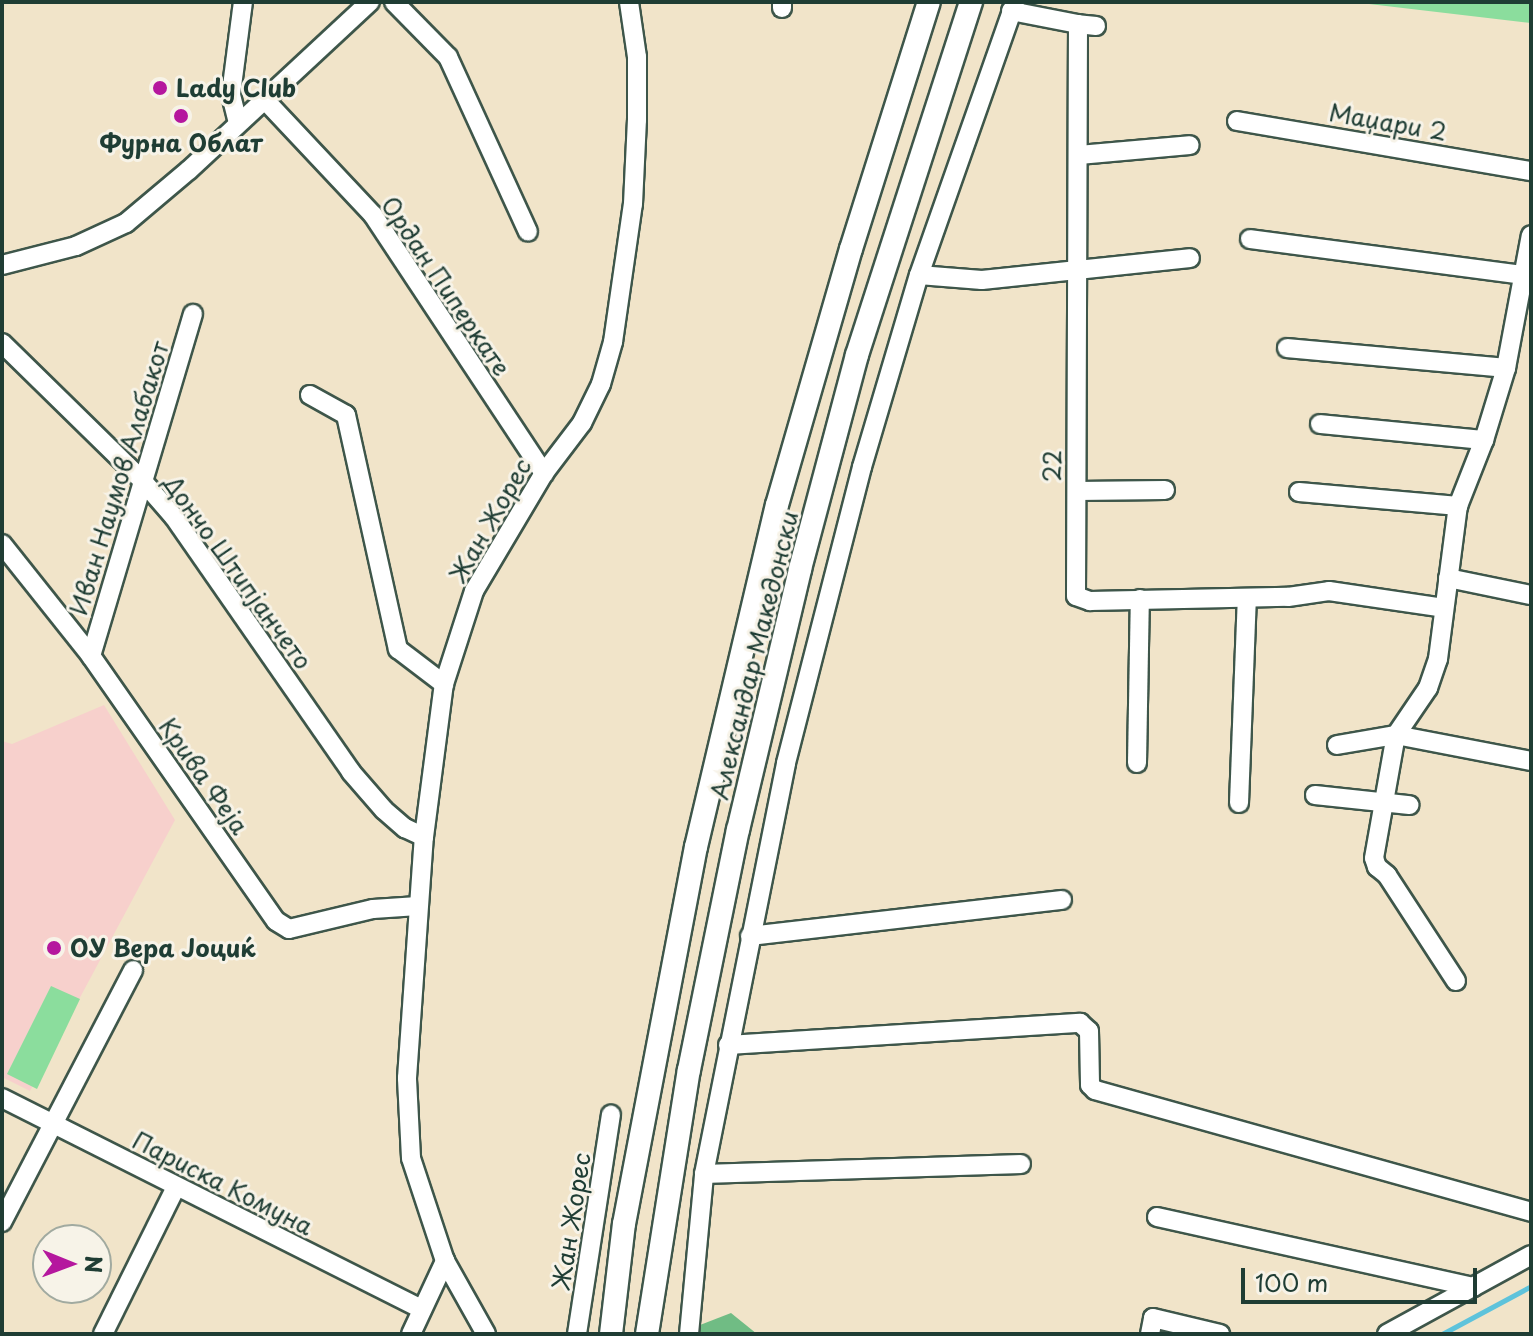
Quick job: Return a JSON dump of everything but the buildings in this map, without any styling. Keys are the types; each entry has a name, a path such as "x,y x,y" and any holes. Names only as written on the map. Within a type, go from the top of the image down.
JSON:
{"street":[{"path":"238,123 231,94 243,2"},
{"path":"2,265 76,246 126,223 370,2"},
{"path":"394,2 448,57 528,232"},
{"name":"Жан Жорес","path":"486,1334 445,1261 411,1158 407,1078 424,837 444,684 474,591 544,473 582,423 601,384 613,342 633,204 637,57 629,2"},
{"name":"Александар Македонски","path":"611,1334 624,1224 696,847 773,521 851,249 929,2"},
{"name":"Александар Македонски","path":"647,1334 689,1070 738,830 800,569 862,340 971,2"},
{"path":"689,1334 704,1174 786,763 830,585 919,275 1013,6"},
{"name":"22","path":"1013,6 1087,25 1075,271 1076,596 1090,601 1247,599 1329,591 1444,608"},
{"name":"Ордан Пиперкате","path":"265,100 373,215 544,473"},
{"name":"Маџари 2","path":"1237,121 1531,171"},
{"path":"1079,155 1190,145"},
{"path":"1456,981 1387,875 1375,864 1396,735 1433,675 1458,506 1484,440 1506,368 1531,235"},
{"path":"1250,239 1523,275"},
{"path":"919,275 982,280 1190,258"},
{"name":"Иван Наумов Алабакот","path":"91,656 141,479 193,314"},
{"name":"Дончо Штипјанчето","path":"2,343 141,479 209,566 351,772 384,810 405,828 424,837"},
{"path":"1287,348 1506,368"},
{"path":"310,395 346,415 398,649 444,684"},
{"path":"1320,424 1484,440"},
{"path":"1077,491 1165,490"},
{"path":"1299,492 1458,506"},
{"name":"Крива Феја","path":"2,544 91,656 276,921 289,929 373,909 418,906"},
{"path":"1448,578 1531,595"},
{"path":"1137,763 1140,599"},
{"path":"1239,803 1247,599"},
{"path":"1337,745 1396,735 1531,761"},
{"path":"1315,795 1409,805"},
{"path":"750,936 1062,900"},
{"path":"2,1222 50,1123 133,970"},
{"path":"728,1045 1080,1023 1089,1031 1089,1074 1095,1090 1531,1212"},
{"name":"Париска Комуна","path":"2,1098 422,1309"},
{"name":"Жан Жорес","path":"577,1334 611,1115"},
{"path":"704,1174 1021,1164"},
{"path":"103,1334 176,1187"},
{"path":"1157,1217 1473,1287"},
{"path":"1387,1334 1531,1255"},
{"path":"411,1334 445,1261"},
{"path":"1150,1334 1153,1318 1220,1334"}],"shaded area":[{"name":"ОУ Вера Јоциќ","path":"104,705 175,820 30,1091 2,1077 2,741 12,744"}],"green space":[{"path":"1352,2 1531,2 1531,23"},
{"path":"51,986 80,999 37,1089 7,1074"},
{"path":"731,1313 757,1334 700,1334 700,1325"}],"waterway":[{"path":"1442,1334 1531,1286"}],"place":[{"name":"Lady Club","path":"160,88"},
{"name":"Фурна Облат","path":"181,116"},
{"name":"ОУ Вера Јоциќ","path":"54,948"}]}
